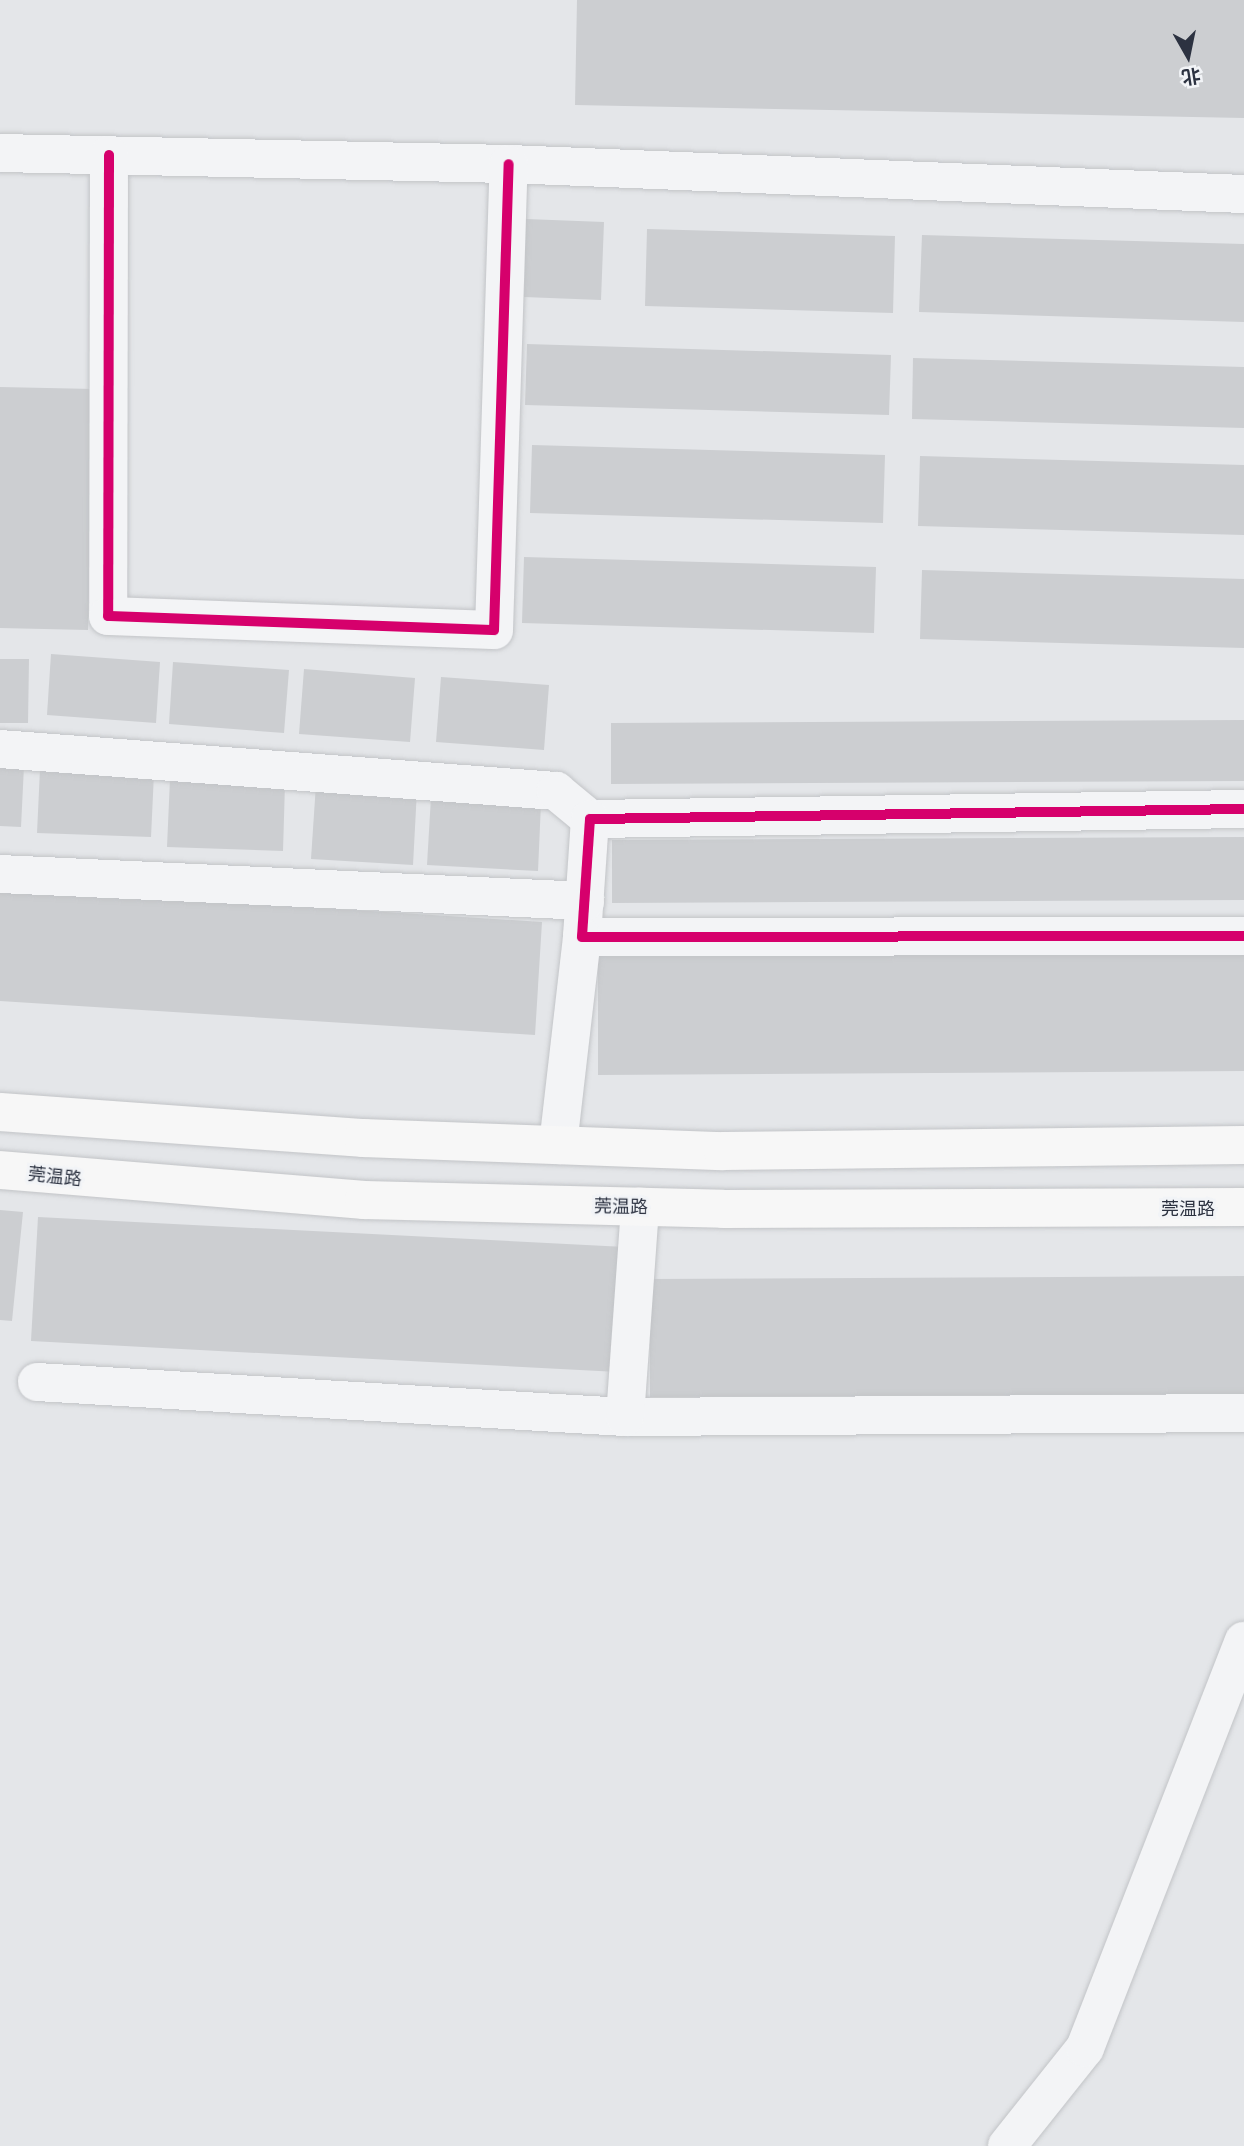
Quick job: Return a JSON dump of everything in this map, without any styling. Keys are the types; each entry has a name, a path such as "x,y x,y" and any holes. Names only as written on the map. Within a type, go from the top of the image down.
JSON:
{"main road":[{"path":"0,1112 363,1138 723,1151 1244,1145"},
{"name":"莞温路","path":"0,1170 364,1200 640,1207 1244,1208"}],"street":[{"path":"0,153 509,164 1244,194"},
{"path":"109,155 108,616 494,630 509,164"},
{"path":"0,749 556,791 590,819 1244,809"},
{"path":"558,1145 583,919 590,819"},
{"path":"0,874 583,919 1244,936"},
{"path":"625,1417 640,1207"},
{"path":"37,1382 625,1417 1244,1413"},
{"path":"1007,2146 1085,2049 1244,1641"}],"building":[{"path":"577,0 1244,0 1244,118 575,105"},
{"path":"526,219 604,222 601,300 524,297"},
{"path":"647,229 895,236 893,313 645,306"},
{"path":"922,235 1244,244 1244,322 919,312"},
{"path":"527,344 891,355 889,415 525,405"},
{"path":"913,358 1244,367 1244,428 912,419"},
{"path":"0,387 94,389 88,630 0,628"},
{"path":"532,445 885,455 883,523 530,513"},
{"path":"920,456 1244,465 1244,535 918,526"},
{"path":"524,557 876,567 874,633 522,623"},
{"path":"922,570 1244,579 1244,648 920,639"},
{"path":"51,654 160,662 156,723 47,715"},
{"path":"0,659 29,659 28,723 0,723"},
{"path":"173,662 289,670 284,733 169,724"},
{"path":"304,669 415,678 410,742 299,734"},
{"path":"441,677 549,685 544,750 436,742"},
{"path":"1244,720 1244,781 611,784 611,723"},
{"path":"0,765 24,766 21,827 0,826"},
{"path":"40,769 154,773 151,837 37,833"},
{"path":"170,779 285,784 283,851 167,847"},
{"path":"316,784 417,790 413,865 311,859"},
{"path":"431,797 541,803 538,871 427,865"},
{"path":"1244,837 1244,900 612,903 612,840"},
{"path":"0,887 542,922 535,1035 0,1001"},
{"path":"1244,952 1244,1071 598,1075 598,956"},
{"path":"0,1210 23,1212 12,1321 0,1320"},
{"path":"38,1217 625,1247 618,1372 31,1341"},
{"path":"1244,1276 1244,1394 650,1397 650,1279"}],"cycle path":[{"path":"109,155 108,616 494,630 509,164"},
{"path":"1244,809 590,819 582,937 1244,936"}]}
